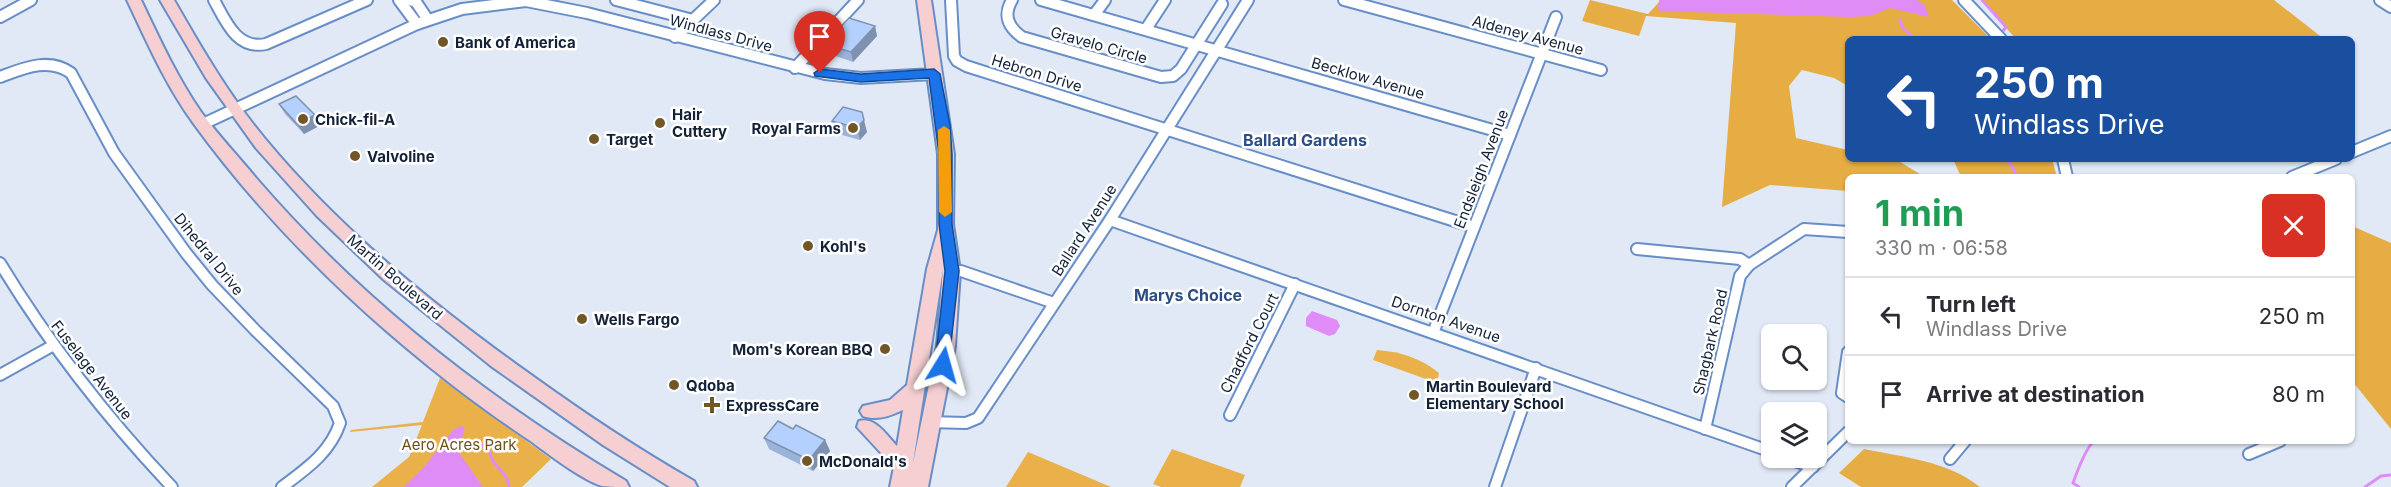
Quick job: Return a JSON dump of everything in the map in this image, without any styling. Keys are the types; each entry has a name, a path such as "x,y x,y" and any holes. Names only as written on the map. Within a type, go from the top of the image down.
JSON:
{"main road":[{"path":"134,0 174,79 203,124 285,222 329,267 410,338 472,388 542,439 619,487"},
{"name":"Martin Boulevard","path":"167,0 192,43 261,143 309,198 398,283 500,364 572,415 656,470 687,487"},
{"path":"918,487 946,346 952,271 945,224 946,154 924,0"},
{"path":"900,487 935,269 945,224"},
{"path":"903,464 868,419 894,408 908,398 917,387"},
{"path":"893,487 903,464"}],"street":[{"path":"0,17 31,0"},
{"path":"214,0 239,40 247,46 266,45 367,0"},
{"path":"399,0 417,24"},
{"path":"410,0 416,2 428,20"},
{"path":"616,0 693,20"},
{"path":"675,37 714,0"},
{"path":"795,68 858,0"},
{"name":"Hebron Drive","path":"951,0 954,56 960,63 1474,227"},
{"name":"Gravelo Circle","path":"1012,0 1007,11 1007,22 1012,31 1022,37 1145,74 1161,77 1177,74 1197,44"},
{"name":"Becklow Avenue","path":"1043,0 1510,135"},
{"path":"1094,15 1105,0"},
{"path":"1146,29 1166,0"},
{"name":"Ballard Avenue","path":"912,422 966,423 978,418 1110,220 1248,0"},
{"name":"Aldeney Avenue","path":"1344,0 1600,70"},
{"path":"1964,0 1998,36"},
{"path":"2380,0 2391,7"},
{"name":"Windlass Drive","path":"203,124 417,24 462,9 527,1 587,13 825,74 861,78 934,74"},
{"path":"1197,44 1222,4"},
{"name":"Endsleigh Avenue","path":"1433,333 1556,17"},
{"name":"Dihedral Drive","path":"0,77 46,64 61,66 71,73 114,153 186,253 212,285 256,331 333,406 340,423 332,443 316,461 282,487"},
{"path":"2355,151 2391,136"},
{"path":"2299,174 2329,162"},
{"name":"Dornton Avenue","path":"1110,220 1761,448"},
{"path":"1637,249 1740,259 1749,265 1804,229 1845,232"},
{"name":"Fuselage Avenue","path":"0,265 52,346 105,414 172,487"},
{"name":"Shagbark Road","path":"1705,429 1740,276 1749,265"},
{"path":"952,271 961,271 1054,303"},
{"name":"Chadford Court","path":"1230,415 1295,284"},
{"path":"0,375 52,346"},
{"path":"1495,487 1536,368"},
{"path":"1845,372 1842,393 1845,395"},
{"path":"1827,453 1845,435"},
{"path":"1950,459 1962,444"},
{"path":"2249,454 2273,444"},
{"path":"1791,487 1812,468"}],"green space":[{"path":"1377,350 1403,354 1425,363 1439,373 1437,383 1373,360"},
{"name":"Aero Acres Park","path":"440,378 551,459 522,487 372,487 409,457 422,425 350,432 351,430 423,422"},
{"path":"1172,449 1245,475 1240,487 1161,487 1153,484"},
{"path":"1028,452 1111,487 1006,487"}],"shaded area":[{"path":"1590,0 1648,14 1661,0 1952,0 1988,36 1845,36 1845,84 1834,78 1802,70 1789,86 1796,138 1845,149 1845,162 1900,162 1920,174 1845,174 1845,191 1770,185 1722,207 1736,23 1646,16 1639,36 1582,21"},
{"path":"1659,0 1917,0 1925,6 1929,17 1890,8 1870,16 1850,17 1661,11 1658,10"},
{"path":"1981,0 2274,0 2320,36 2013,36"},
{"path":"1954,162 2053,162 2056,174 1960,174"},
{"path":"2355,227 2391,243 2391,429 2355,385"},
{"path":"1312,311 1337,320 1340,326 1335,334 1329,336 1306,326 1306,318"},
{"path":"462,426 465,429 457,450 483,487 404,487 425,466 454,429"},
{"path":"1864,449 1940,466 1954,471 1980,487 1861,487 1839,473"}],"building":[{"path":"849,18 875,26 851,52 824,44"},
{"path":"296,96 315,115 297,124 279,104"},
{"path":"843,107 862,112 864,120 857,128 832,121"},
{"path":"778,421 793,429 796,425 825,440 809,460 764,438"}],"waterway":[{"path":"1982,0 2006,27 2003,31"},
{"path":"1900,19 1902,27 1912,36"},
{"path":"2009,162 2016,174"},
{"path":"480,443 489,450 494,462 506,476 509,487"},
{"path":"2079,487 2073,483 2084,455 2092,444"},
{"path":"2365,487 2381,476 2391,475"}],"slow traffic":[{"path":"944,130 945,212"}],"place":[{"name":"Bank of America","path":"443,42"},
{"name":"Chick-fil-A","path":"303,119"},
{"name":"Hair Cuttery","path":"660,123"},
{"name":"Royal Farms","path":"853,128"},
{"name":"Target","path":"594,139"},
{"name":"Valvoline","path":"355,156"},
{"name":"Kohl's","path":"808,246"},
{"name":"Wells Fargo","path":"582,319"},
{"name":"Mom's Korean BBQ","path":"885,349"},
{"name":"Qdoba","path":"674,385"},
{"name":"Martin Boulevard Elementary School","path":"1414,395"},
{"name":"ExpressCare","path":"712,405"},
{"name":"McDonald's","path":"807,461"}],"district":[{"name":"Ballard Gardens","path":"1305,140"},
{"name":"Marys Choice","path":"1188,295"}],"route":[{"path":"820,73 861,78 934,74 946,154 945,224 952,271 943,365"}]}
